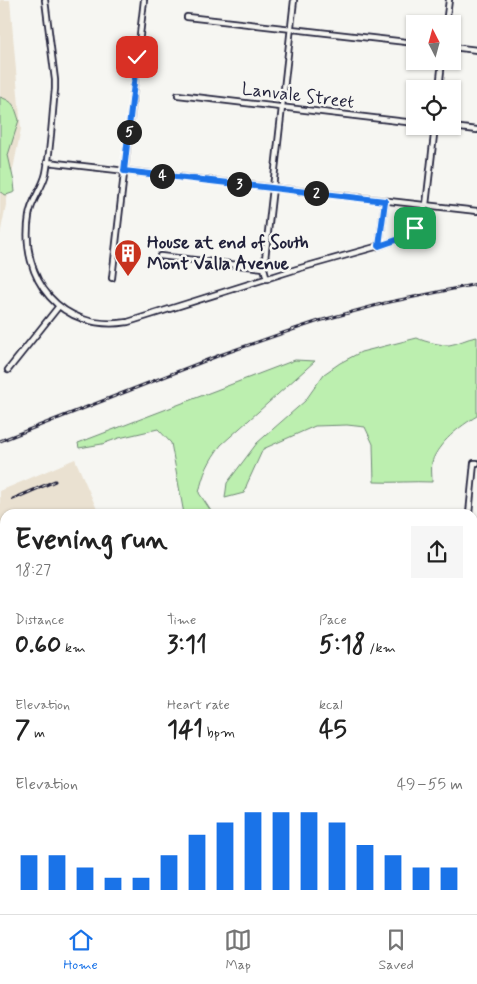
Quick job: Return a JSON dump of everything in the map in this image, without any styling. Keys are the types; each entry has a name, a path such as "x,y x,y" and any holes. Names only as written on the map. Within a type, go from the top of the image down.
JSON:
{"street":[{"path":"45,0 55,80 45,176 30,209 28,250 33,271 50,298 59,306 88,320 116,324 141,318 405,237 420,222 426,205 434,135"},
{"path":"112,278 144,0"},
{"path":"267,279 264,268 294,0"},
{"path":"447,15 449,0"},
{"path":"187,17 406,42"},
{"path":"461,48 477,50"},
{"name":"Lanvale Street","path":"178,95 406,122"},
{"path":"461,128 477,130"},
{"path":"47,162 477,211"},
{"path":"379,246 385,201"},
{"path":"160,256 264,268"},
{"path":"8,370 59,306"},
{"path":"470,509 475,463"}],"shaded area":[{"path":"0,0 10,0 21,129 0,235"},
{"path":"75,459 97,509 0,509 0,491"}],"green space":[{"path":"0,97 13,105 19,120 8,155 15,192 6,195 0,192"},
{"path":"477,337 477,416 457,430 439,448 432,462 432,482 374,482 373,444 365,427 347,425 315,426 263,449 244,493 225,498 227,483 257,443 305,401 324,374 340,363 361,352 417,338 449,345"},
{"path":"295,360 315,361 221,445 202,479 199,493 210,509 183,509 171,443 158,429 102,444 79,448 78,443"}],"railway":[{"path":"0,441 220,355 319,321 385,303 477,284"},
{"path":"13,499 55,481"}],"place":[{"name":"House at end of South Mont Valla Avenue","path":"128,277"}],"route":[{"path":"137,57 124,171 385,201 379,246 405,237 415,228"}]}
